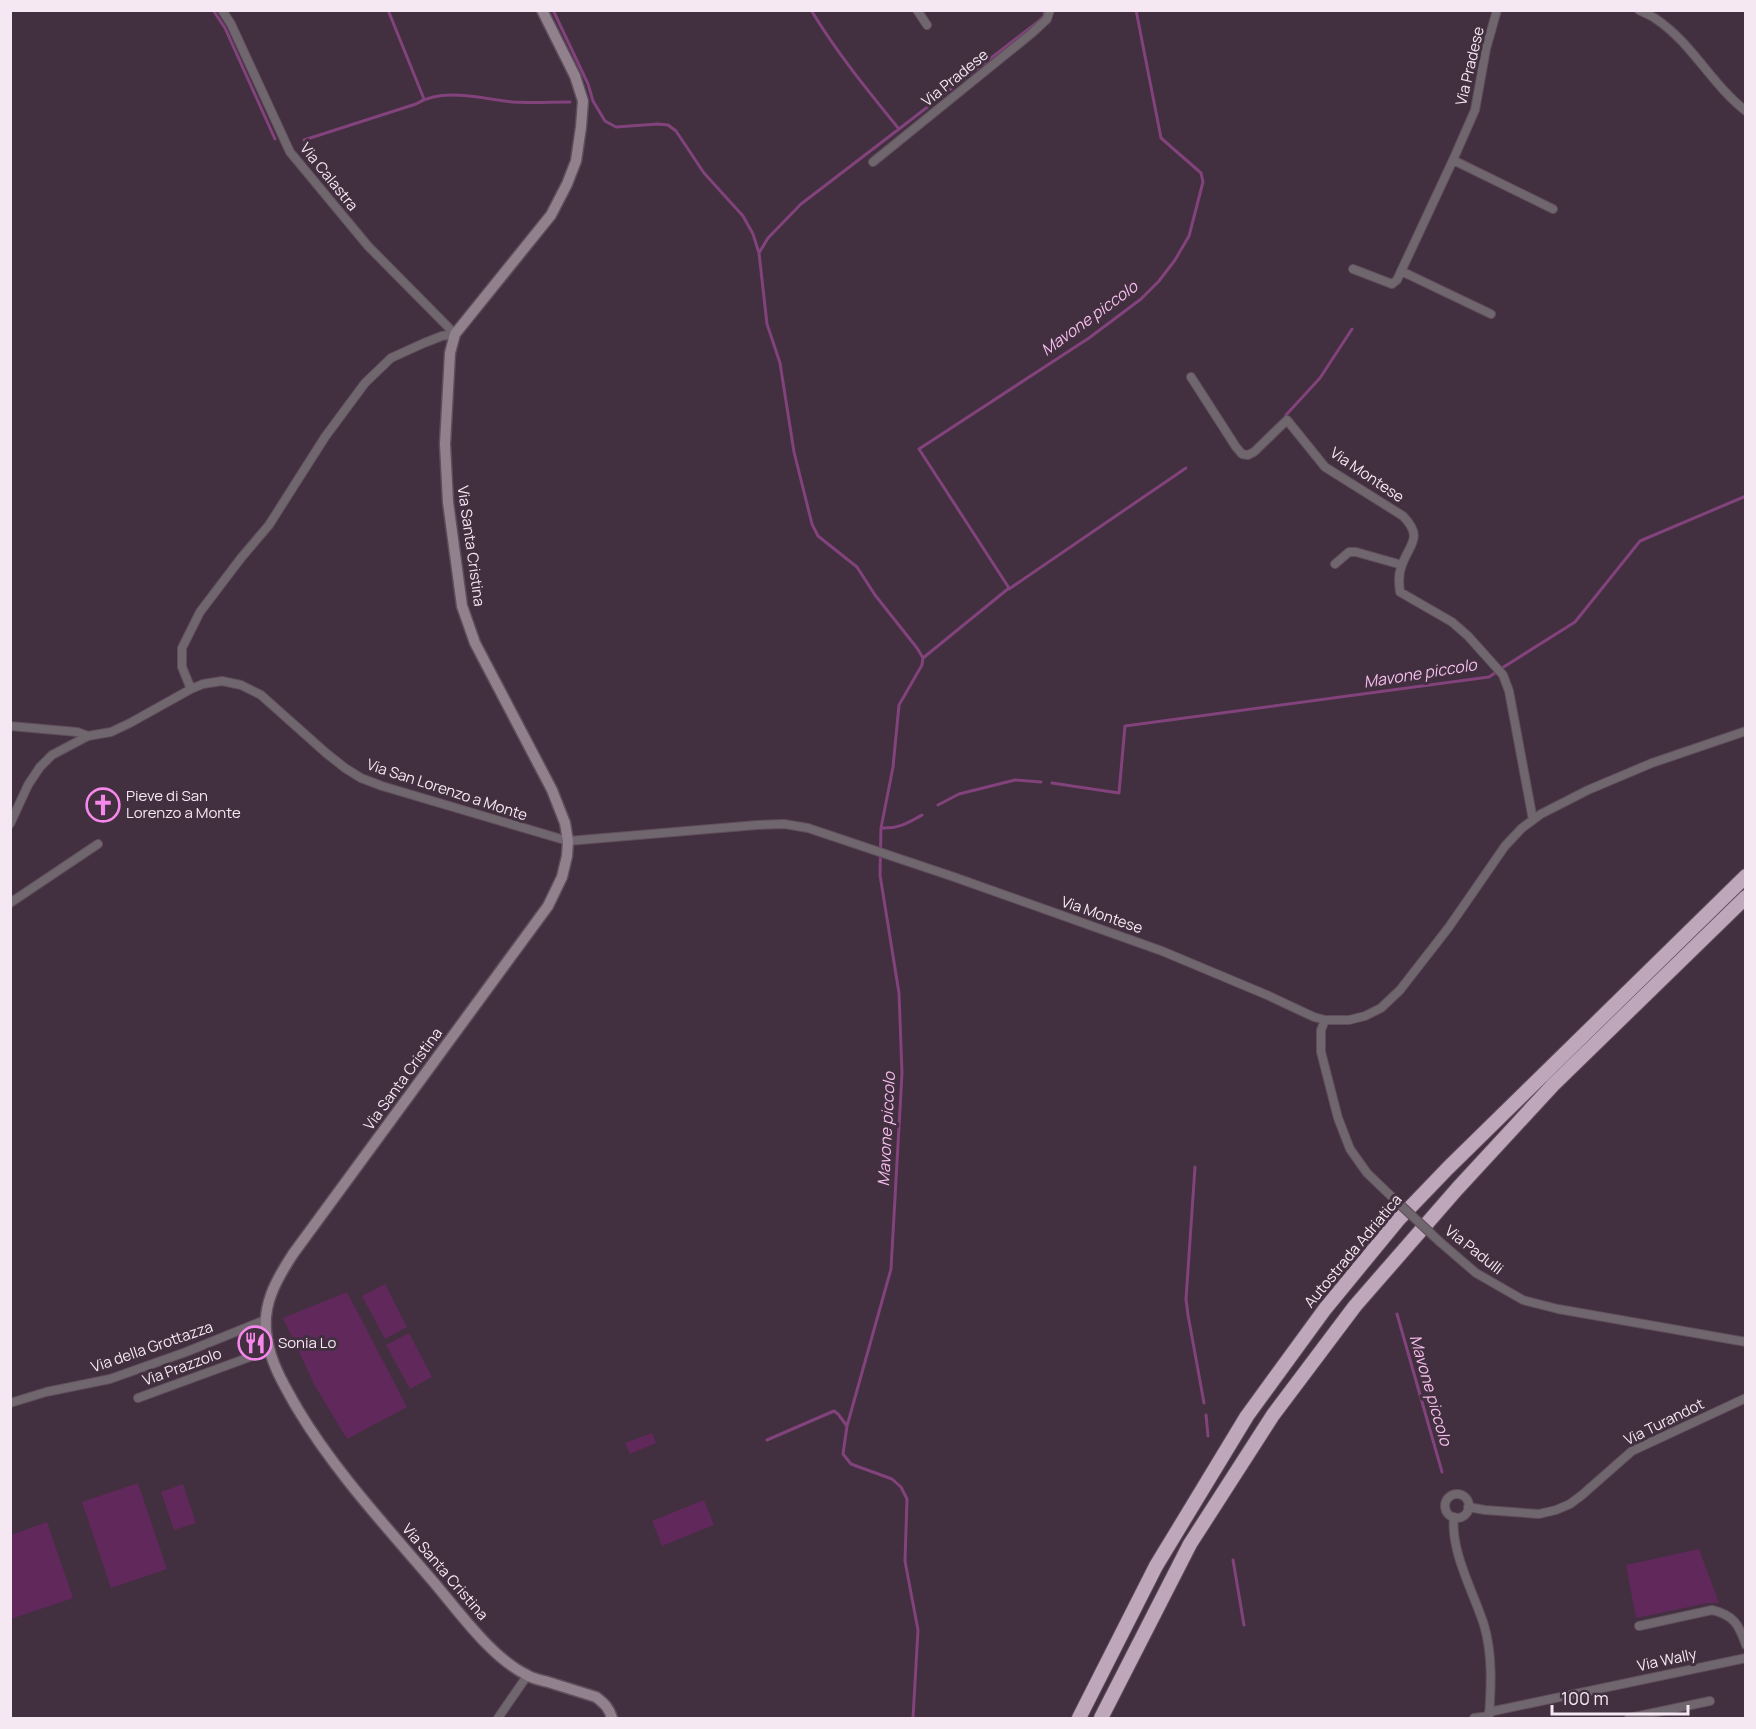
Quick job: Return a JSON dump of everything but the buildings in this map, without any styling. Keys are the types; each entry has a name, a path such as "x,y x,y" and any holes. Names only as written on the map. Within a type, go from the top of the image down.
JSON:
{"highway":[{"name":"Autostrada Adriatica","path":"1079,1719 1156,1566 1247,1416 1324,1309 1398,1220 1448,1168 1746,876"},
{"path":"1101,1719 1190,1544 1274,1415 1355,1306 1457,1189 1553,1085 1746,897"}],"street":[{"name":"Via Calastra","path":"222,10 231,24 290,152 368,246 455,334"},
{"name":"Via Santa Cristina","path":"542,10 584,100 576,161 551,215 455,334 450,353 445,444 448,502 462,606 475,643 552,790 565,823 568,841 567,856 562,877 548,906 278,1276 268,1299 265,1320 269,1350 282,1382 311,1431 362,1498 488,1644 504,1660 527,1676 596,1697 610,1710 612,1719"},
{"path":"917,10 927,25"},
{"name":"Via Pradese","path":"873,162 1032,33 1047,19 1050,10"},
{"name":"Via Pradese","path":"1401,272 1475,110 1486,49 1497,10"},
{"path":"1639,10 1655,18 1667,28 1731,100 1746,111"},
{"path":"1453,160 1553,209"},
{"path":"1353,269 1392,284 1401,272 1491,314"},
{"path":"191,689 182,667 182,648 200,612 268,525 338,419 365,383 391,358 442,336 455,334"},
{"name":"Via Montese","path":"1191,377 1242,454 1248,455 1254,452 1287,420 1326,467 1403,516 1412,525 1413,540 1398,581 1400,592 1452,622 1468,636 1503,675 1511,703 1533,820"},
{"path":"1335,564 1349,552 1356,552 1402,565"},
{"name":"Via San Lorenzo a Monte","path":"10,824 28,786 40,767 52,755 88,736 111,732 130,723 191,689 203,684 222,681 241,685 261,695 326,753 361,778 568,841"},
{"path":"10,726 77,732 88,736"},
{"name":"Via Montese","path":"568,841 784,824 808,828 1162,951 1314,1017 1325,1020 1349,1020 1365,1016 1381,1008 1400,990 1449,927 1505,846 1522,828 1541,814 1598,785 1652,763 1746,731"},
{"path":"10,903 98,844"},
{"name":"Via Padulli","path":"1325,1020 1321,1030 1321,1052 1338,1118 1350,1149 1367,1173 1476,1273 1523,1300 1558,1309 1746,1342"},
{"name":"Via della Grottazza","path":"10,1403 46,1392 110,1379 186,1352 265,1320"},
{"name":"Via Prazzolo","path":"138,1398 269,1350"},
{"name":"Via Turandot","path":"1468,1507 1520,1514 1539,1514 1556,1510 1582,1495 1632,1451 1746,1398"},
{"path":"1455,1494 1462,1495 1467,1500 1468,1507 1465,1514 1458,1518 1454,1517 1448,1514 1445,1502 1455,1494"},
{"path":"1454,1517 1453,1530 1456,1544 1484,1625 1490,1650 1489,1715"},
{"path":"1639,1626 1712,1610 1731,1617 1739,1627 1746,1645"},
{"name":"Via Wally","path":"1474,1719 1746,1658"},
{"path":"498,1719 527,1676"},
{"path":"1629,1719 1710,1701"}],"shaded area":[{"path":"385,1284 407,1327 385,1339 362,1296"},
{"path":"347,1292 407,1407 347,1439 315,1386 283,1318"},
{"path":"409,1333 432,1377 410,1389 386,1345"},
{"path":"652,1433 656,1443 630,1454 625,1443"},
{"path":"138,1483 167,1569 111,1588 82,1502"},
{"path":"183,1484 196,1523 174,1530 161,1492"},
{"path":"704,1500 714,1525 662,1546 652,1521"},
{"path":"47,1522 73,1598 11,1619 11,1535"},
{"path":"1699,1549 1719,1603 1708,1603 1636,1618 1626,1565"}],"waterway":[{"path":"213,10 225,28 275,139"},
{"path":"388,10 424,99"},
{"name":"Mavone piccolo","path":"553,10 588,84 593,101 605,121 616,127 668,125 676,131 704,173 743,216 753,234 759,253 767,324 780,363 794,452 812,524 818,536 857,567 875,595 923,658 922,665 899,705 893,767 881,828 880,875 899,993 902,1073 891,1269 847,1426 843,1454 851,1464 892,1479 901,1487 907,1499 905,1561 918,1630 913,1718"},
{"name":"Mavone piccolo","path":"759,253 768,238 801,204 899,129 842,57 811,10"},
{"name":"Mavone piccolo","path":"899,129 1039,21 1044,16 1045,10"},
{"name":"Mavone piccolo","path":"923,658 1009,588 919,449 1089,338 1141,299 1159,281 1189,236 1203,182 1201,173 1161,138 1136,10"},
{"path":"304,140 438,96 451,95 513,102 570,102"},
{"name":"Mavone piccolo","path":"1286,415 1320,378 1352,329"},
{"name":"Mavone piccolo","path":"1009,589 1186,468"},
{"name":"Mavone piccolo","path":"1502,668 1575,622 1640,541 1746,496"},
{"name":"Mavone piccolo","path":"1052,783 1119,793 1125,726 1489,677 1495,673"},
{"name":"Mavone piccolo","path":"938,805 959,794 1015,780 1041,782"},
{"name":"Mavone piccolo","path":"881,828 898,826 922,815"},
{"name":"Mavone piccolo","path":"1195,1167 1186,1299 1204,1403"},
{"name":"Mavone piccolo","path":"1397,1314 1442,1472"},
{"name":"Mavone piccolo","path":"767,1440 834,1411 847,1426"},
{"name":"Mavone piccolo","path":"1206,1415 1208,1436"},
{"name":"Mavone piccolo","path":"1233,1560 1244,1625"}],"place":[{"name":"Pieve di San Lorenzo a Monte","path":"103,805"},
{"name":"Sonia Lo","path":"255,1343"}]}
